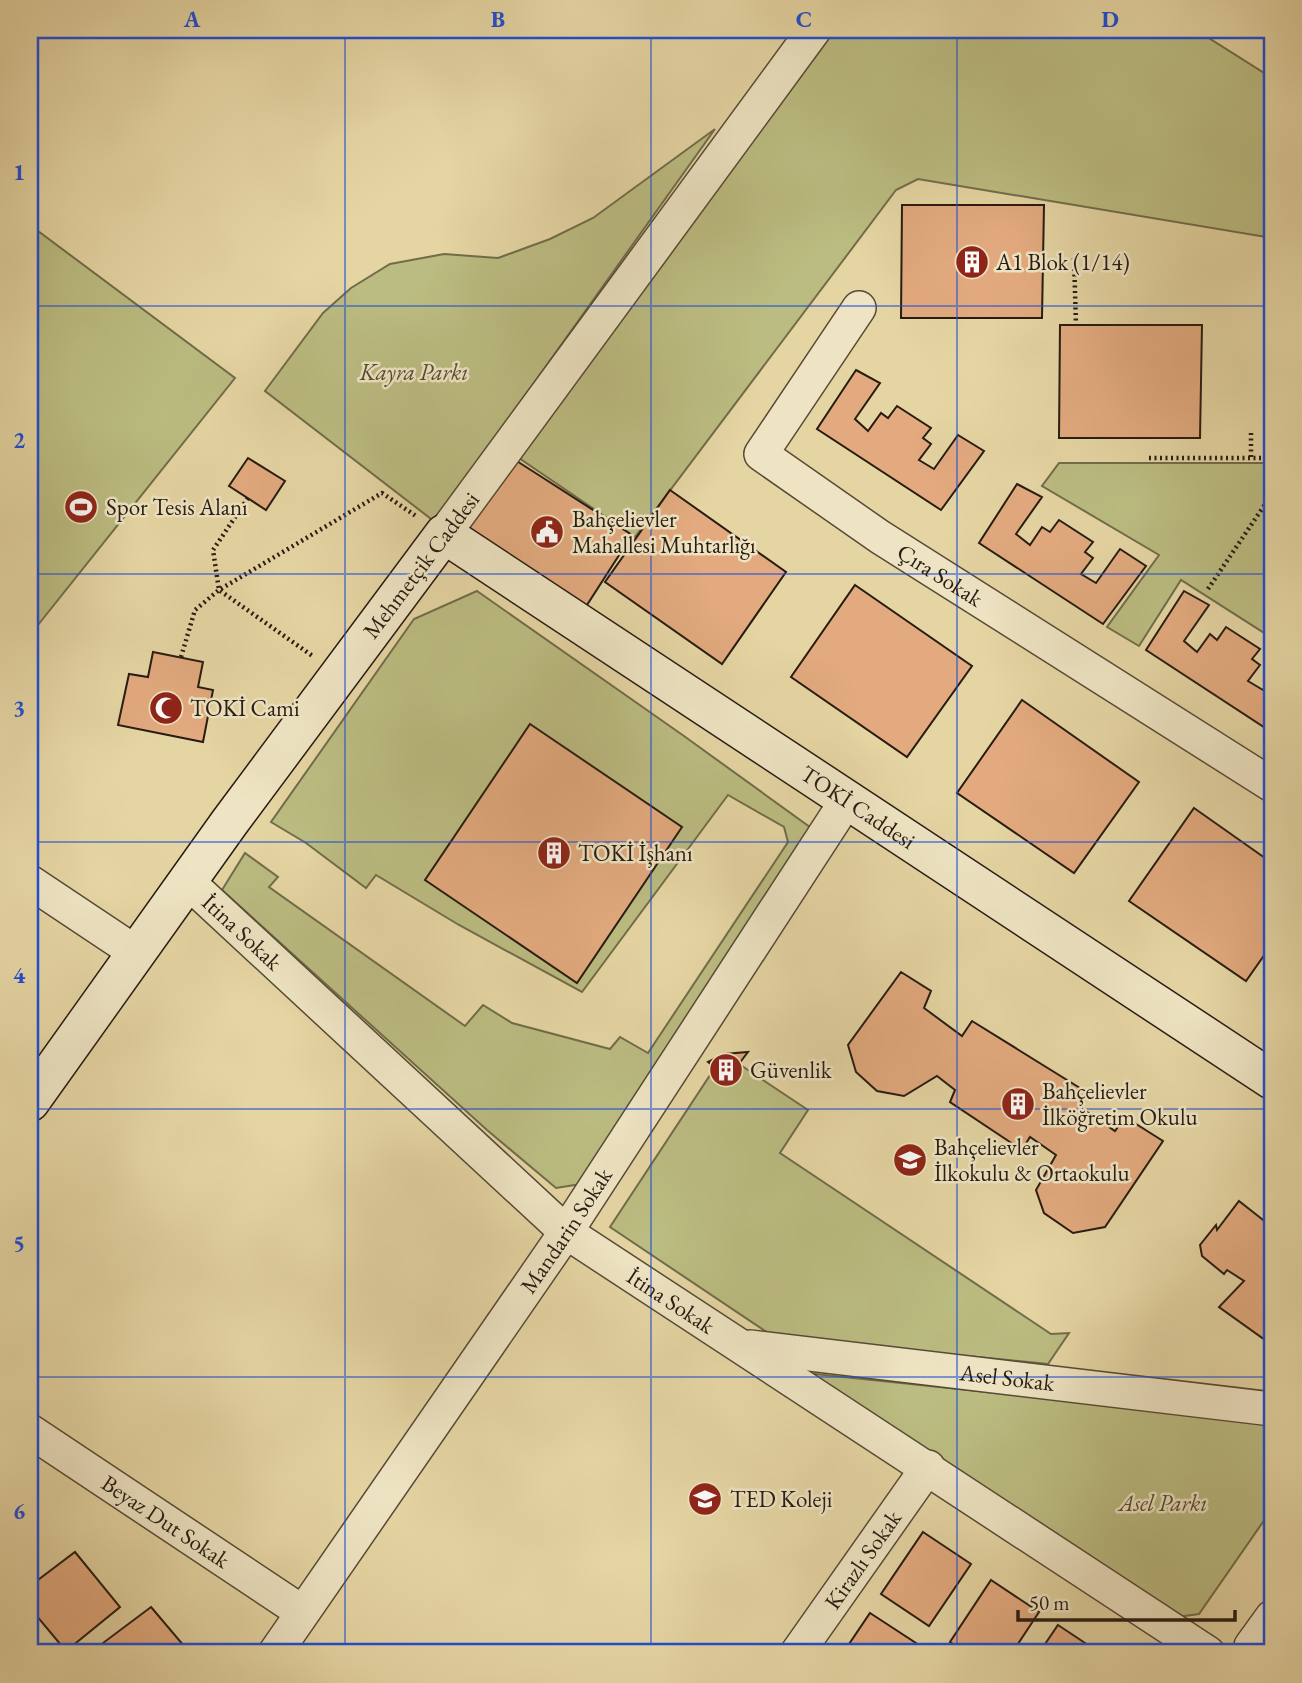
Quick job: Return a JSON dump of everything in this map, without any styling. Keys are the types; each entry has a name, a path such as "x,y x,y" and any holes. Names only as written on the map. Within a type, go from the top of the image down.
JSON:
{"main road":[{"name":"TOKİ Caddesi","path":"444,534 1272,1080"},
{"name":"Mehmetçik Caddesi","path":"30,1102 135,952 444,534"}],"street":[{"name":"Mehmetçik Caddesi","path":"444,534 814,30"},
{"name":"Çıra Sokak","path":"859,308 761,454 880,537 1272,785"},
{"name":"Mandarin Sokak","path":"275,1653 566,1232 847,800"},
{"name":"İtina Sokak","path":"187,881 566,1232 1208,1653"},
{"path":"30,882 135,952"},
{"name":"Asel Sokak","path":"742,1346 1272,1409"},
{"name":"Beyaz Dut Sokak","path":"30,1431 302,1612"},
{"name":"Kirazlı Sokak","path":"797,1653 928,1467"},
{"path":"1249,1653 1272,1617"}],"path":[{"path":"1074,258 1076,325"},
{"path":"1251,433 1251,458"},
{"path":"1149,458 1272,458"},
{"path":"181,657 195,610 219,590 382,493 444,534"},
{"path":"1208,589 1272,494"},
{"path":"247,498 213,550 219,590 320,661"}],"green space":[{"path":"834,30 1196,30 1272,78 1272,238 918,179 896,190 635,537 516,456"},
{"name":"Kayra Parkı","path":"715,129 435,522 265,391 323,313 351,288 390,264 444,254 498,258 550,239 593,218"},
{"name":"Spor Tesis Alanı","path":"30,225 235,378 30,635"},
{"path":"1059,463 1272,463 1272,638 1181,580 1139,646 1107,627 1159,555 1042,486"},
{"path":"477,591 814,830 581,1184 556,1188 487,1130 222,890 245,853 278,877 269,887 465,1026 483,1005 512,1023 610,1049 620,1037 648,1053 788,842 784,827 728,795 582,992 459,925 376,875 366,888 306,843 271,822 414,619"},
{"path":"724,1054 808,1110 780,1153 1051,1334 1069,1333 1048,1364 774,1337 610,1227"},
{"name":"Asel Parkı","path":"796,1372 1272,1422 1272,1509 1199,1614 1170,1618"}],"building":[{"name":"A1 Blok (1/14)","path":"902,205 1044,205 1042,318 901,318"},
{"path":"1060,325 1202,325 1200,438 1059,438"},
{"path":"856,370 880,383 855,419 868,431 881,413 888,418 897,406 931,428 923,438 931,444 919,460 934,469 958,435 984,451 941,510 817,429"},
{"name":"Bahçelievler Mahallesi Muhtarlığı","path":"509,456 632,535 585,608 462,528"},
{"path":"248,458 285,481 266,510 229,486"},
{"path":"1017,484 1042,497 1016,534 1030,545 1042,527 1050,532 1059,520 1093,542 1085,552 1093,558 1081,574 1096,583 1120,549 1146,566 1103,624 979,543"},
{"path":"670,490 786,572 722,664 605,582"},
{"path":"855,585 972,666 907,757 791,677"},
{"path":"1184,591 1209,605 1184,641 1197,652 1210,634 1217,640 1226,627 1260,649 1252,659 1260,665 1248,681 1263,690 1272,678 1270,731 1146,650"},
{"name":"TOKİ Cami","path":"153,652 203,662 198,687 213,690 203,742 118,725 129,674 148,677"},
{"path":"1022,700 1139,782 1074,873 957,793"},
{"name":"TOKİ İşhanı","path":"530,724 682,827 577,983 425,880"},
{"path":"1194,808 1272,863 1272,944 1246,981 1129,901"},
{"name":"Bahçelievler İlköğretim Okulu","path":"901,972 931,991 924,1008 962,1036 972,1021 1088,1093 1080,1107 1115,1131 1125,1117 1163,1141 1105,1227 1073,1233 1044,1213 1036,1190 1056,1155 1030,1137 1022,1150 950,1102 955,1090 937,1076 904,1096 877,1091 856,1072 848,1045"},
{"name":"Güvenlik","path":"748,1052 728,1078 708,1062 724,1054"},
{"path":"1239,1201 1272,1227 1272,1345 1219,1307 1244,1281 1227,1270 1224,1274 1202,1256 1200,1245 1216,1225 1217,1230"},
{"path":"923,1532 971,1564 929,1626 881,1594"},
{"path":"75,1552 120,1607 66,1651 30,1608 30,1586"},
{"path":"991,1580 1039,1612 1012,1653 967,1653 950,1642"},
{"path":"151,1607 190,1653 99,1653 95,1649"},
{"path":"870,1613 919,1645 913,1653 843,1653"},
{"path":"1058,1625 1100,1653 1039,1653"}],"place":[{"name":"A1 Blok (1/14)","path":"972,262"},
{"name":"Spor Tesis Alanı","path":"81,507"},
{"name":"Bahçelievler Mahallesi Muhtarlığı","path":"547,532"},
{"name":"TOKİ Cami","path":"166,708"},
{"name":"TOKİ İşhanı","path":"554,853"},
{"name":"Güvenlik","path":"726,1070"},
{"name":"Bahçelievler İlköğretim Okulu","path":"1018,1104"},
{"name":"Bahçelievler İlkokulu & Ortaokulu","path":"910,1160"},
{"name":"TED Koleji","path":"705,1499"}]}
